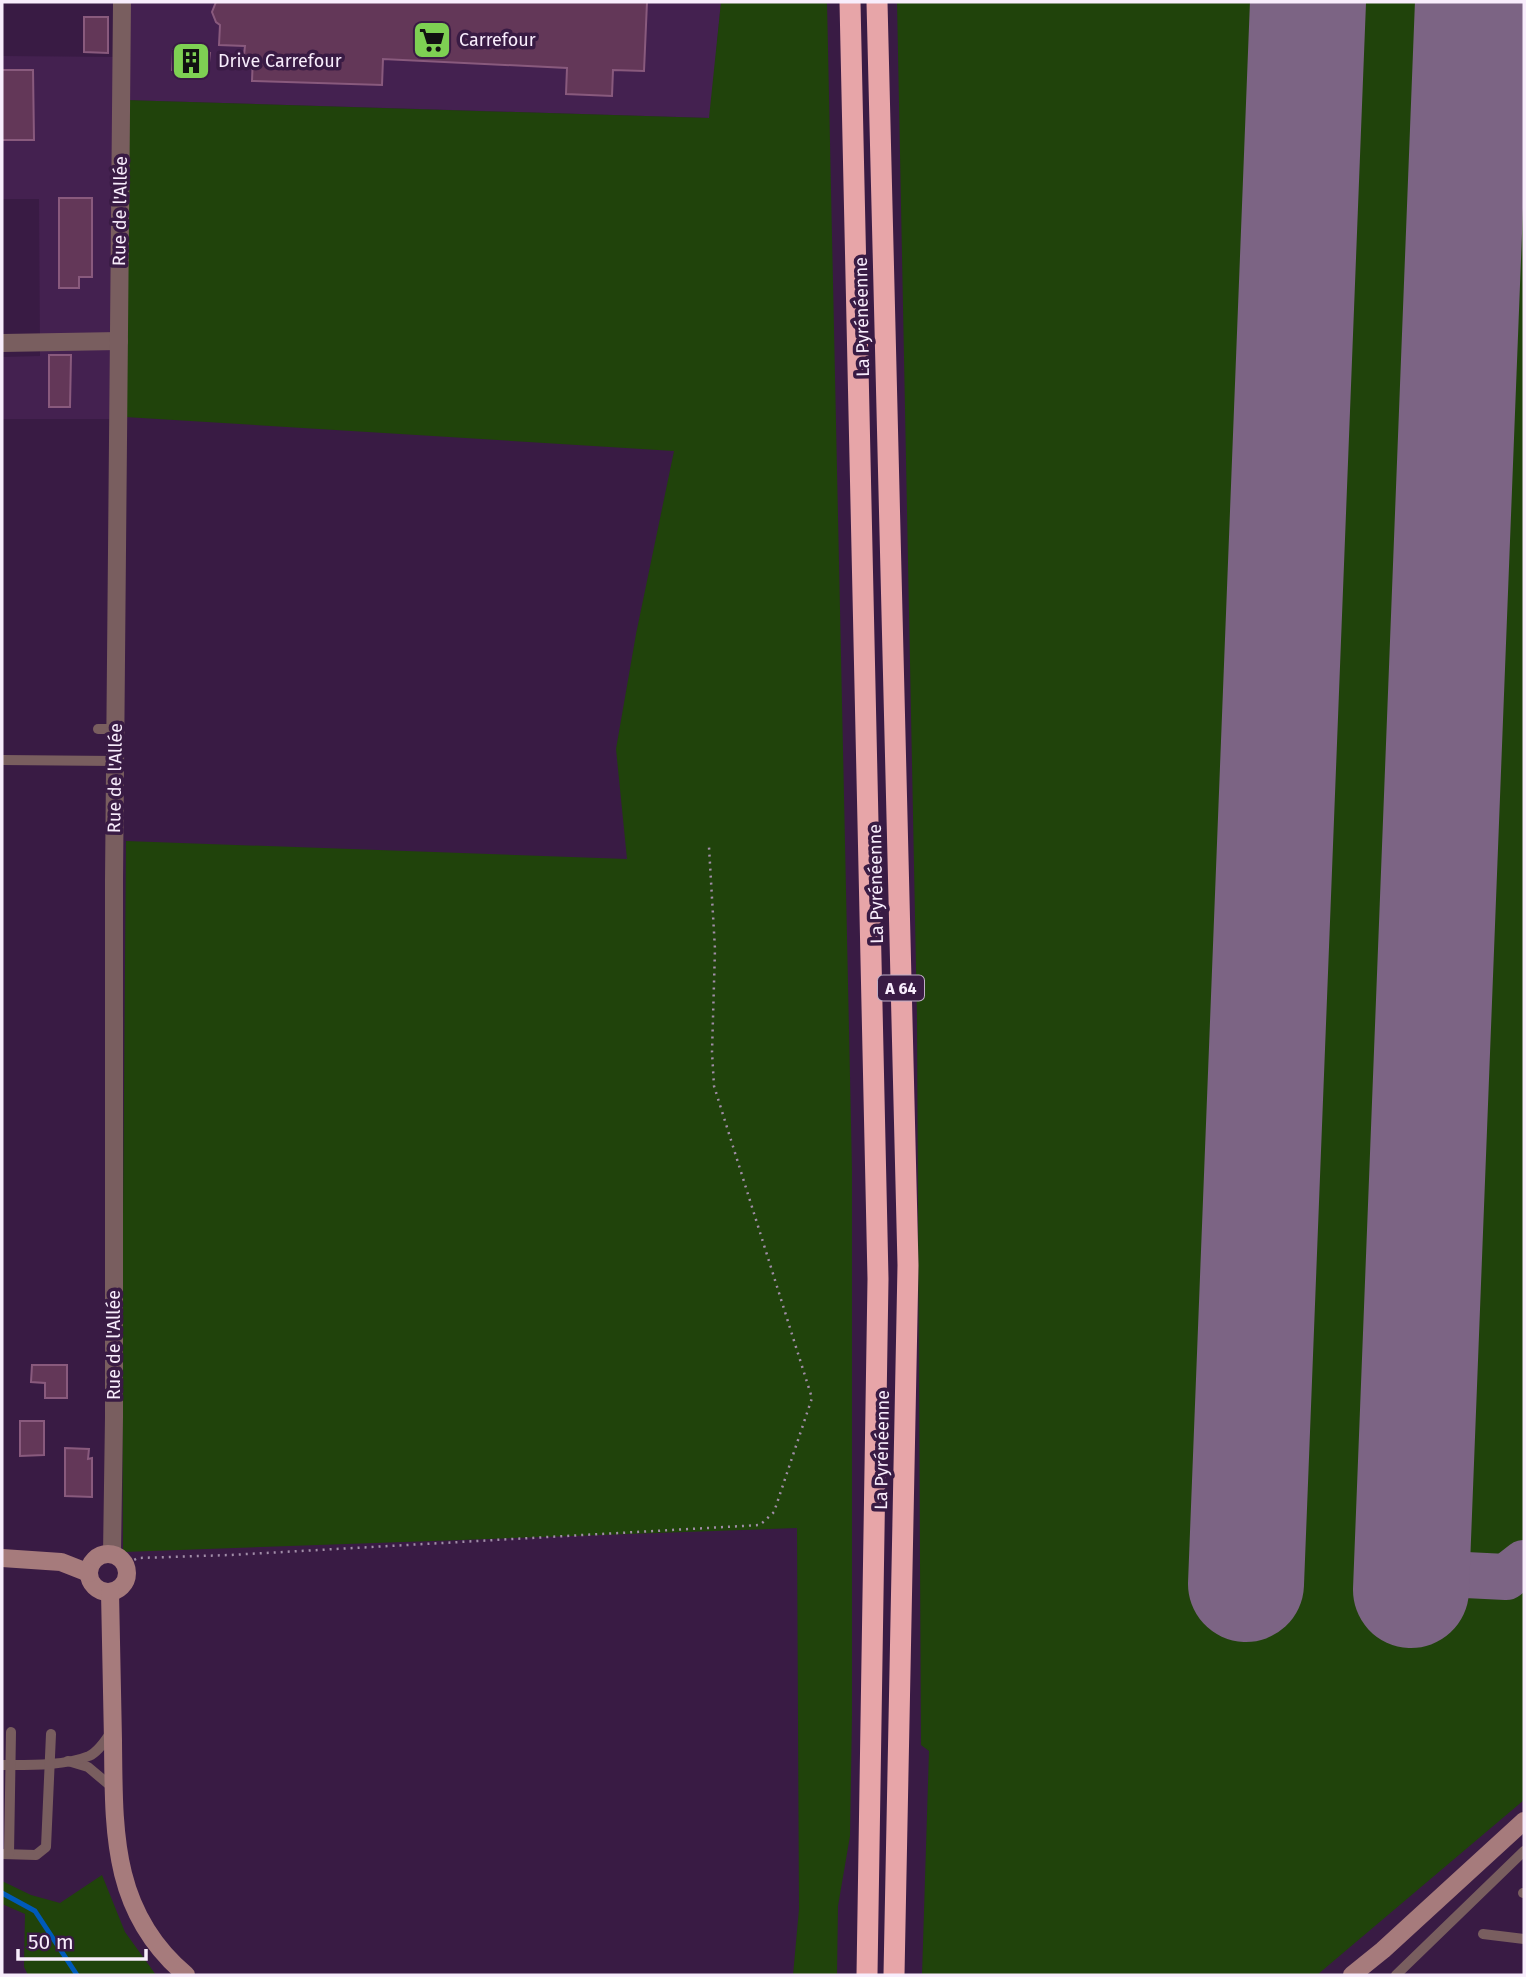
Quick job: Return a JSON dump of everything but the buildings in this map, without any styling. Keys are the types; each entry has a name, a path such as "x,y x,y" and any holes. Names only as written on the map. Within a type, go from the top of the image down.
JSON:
{"highway":[{"name":"La Pyrénéenne","path":"850,2 878,1279 867,1975"},
{"name":"La Pyrénéenne","path":"877,2 908,1265 894,1975"}],"street":[{"name":"Rue de l'Allée","path":"118,1559 114,1417 115,761 107,729 119,341 122,2"},
{"path":"2,343 119,341"},
{"path":"99,1556 118,1559 127,1576 125,1582 110,1592 97,1589 90,1579 90,1566 99,1556"},
{"path":"2,1558 61,1562 89,1573"},
{"path":"110,1592 113,1788 118,1854 129,1896 145,1931 170,1962 186,1975"},
{"path":"1352,1975 1384,1950 1524,1821"}],"lane":[{"path":"2,760 115,761"},
{"path":"7,1765 50,1765 91,1756 113,1730"},
{"path":"11,1732 7,1765 5,1854 36,1854 46,1847 51,1734"},
{"path":"65,1760 88,1767 113,1788"},
{"path":"1396,1975 1524,1851"},
{"path":"1483,1934 1524,1939"}],"path":[{"path":"118,1559 760,1525 774,1512 812,1398 714,1086 712,1052 715,949 709,847"}],"shaded area":[{"path":"125,2 721,2 710,118 124,100 110,419 2,419 2,357 40,356 39,199 2,199 2,56 124,57"}],"green space":[{"path":"721,2 827,2 852,1170 850,1836 838,1906 837,1975 793,1975 799,1909 797,1528 123,1552 126,841 627,859 616,749 636,634 674,451 125,417 124,100 709,118"},
{"path":"897,2 1524,2 1524,1800 1317,1975 922,1975 929,1751 921,1745 917,1018"},
{"path":"102,1875 125,1932 156,1975 28,1975 24,1967 25,1914 2,1904 2,1881 31,1895 60,1903"}],"waterway":[{"path":"2,1893 35,1911 77,1975"}],"taxiway":[{"path":"1425,1573 1506,1577 1524,1563"}],"runway":[{"path":"1246,1584 1308,2"},
{"path":"1411,1590 1473,2"}],"place":[{"name":"Carrefour","path":"432,40"},
{"name":"Drive Carrefour","path":"191,61"}]}
